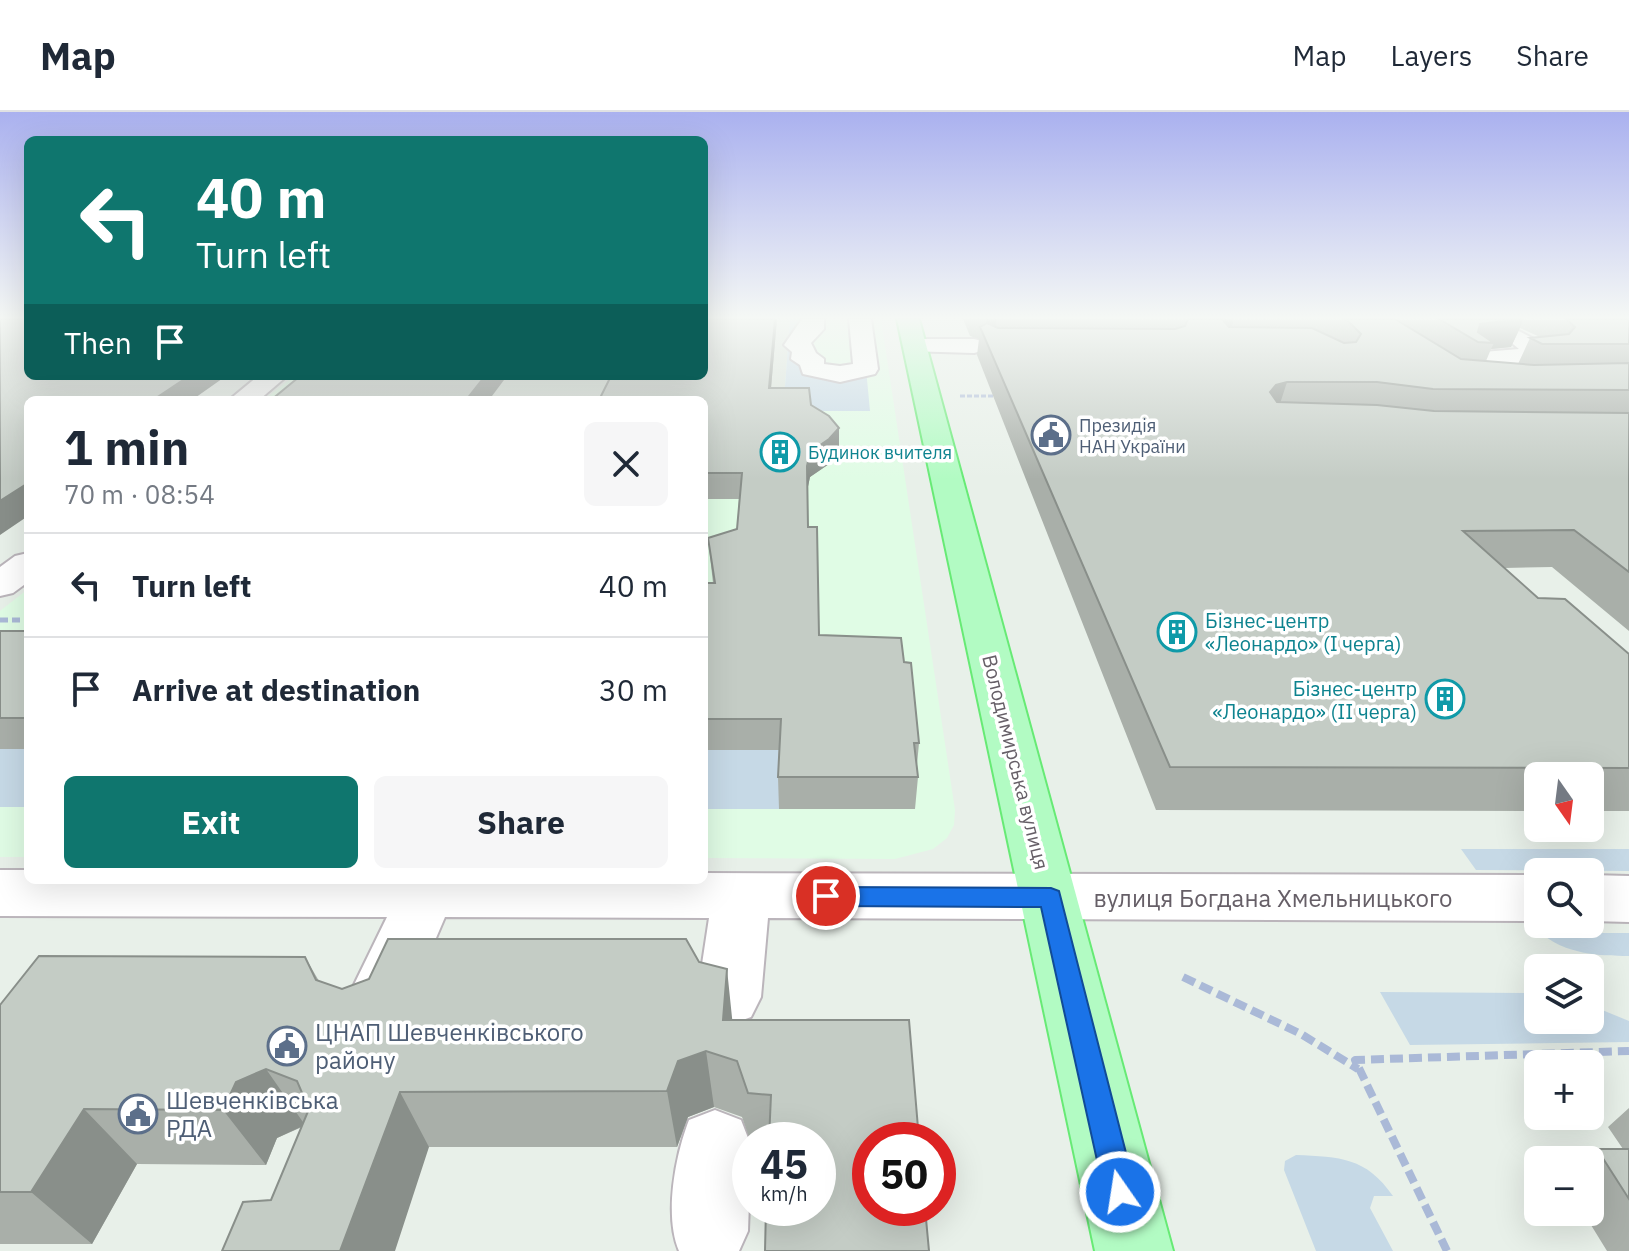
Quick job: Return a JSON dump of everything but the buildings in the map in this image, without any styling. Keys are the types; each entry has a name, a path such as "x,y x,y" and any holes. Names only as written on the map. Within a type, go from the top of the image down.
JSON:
{"main road":[{"name":"Володимирська вулиця","path":"921,372 1051,898 1134,1251"}],"street":[{"path":"830,372 850,372"},
{"path":"1503,372 1522,384"},
{"path":"247,396 269,380"},
{"path":"1472,383 1550,384"},
{"path":"0,585 24,567"},
{"name":"вулиця Богдана Хмельницького","path":"0,893 1524,898"},
{"path":"372,1015 426,895"},
{"path":"729,997 741,896"},
{"path":"1604,898 1629,899"},
{"path":"709,1231 715,1146"}],"path":[{"path":"927,396 1012,396"},
{"path":"0,620 24,620"},
{"path":"1183,977 1301,1034 1360,1070"},
{"path":"1447,1251 1355,1060 1629,1051"}],"shaded area":[{"path":"708,372 889,372 955,810 954,825 947,838 933,849 895,859 708,858 708,396 269,396 289,380 708,380"},
{"path":"708,372 786,372 784,399 708,399 708,396 312,396 330,380 708,380"},
{"path":"786,372 866,372 870,411 783,411 708,401 784,399"},
{"path":"24,592 24,857 0,857 0,611"},
{"path":"0,749 24,749 24,807 0,807"},
{"path":"708,750 787,750 779,809 708,809"},
{"path":"1461,849 1629,849 1629,871 1604,871 1604,858 1524,858 1524,870 1476,870"},
{"path":"1604,933 1629,933 1629,956 1571,950 1547,938 1604,938"},
{"path":"1380,992 1524,993 1524,1034 1604,1034 1604,1011 1629,1021 1629,1042 1410,1045"},
{"path":"1296,1155 1339,1159 1373,1173 1393,1196 1374,1196 1370,1208 1393,1251 1316,1251 1284,1170 1285,1161"}],"place":[{"name":"Президія НАН України","path":"1051,435"},
{"name":"Будинок вчителя","path":"780,452"},
{"name":"Бізнес-центр «Леонардо» (I черга)","path":"1177,632"},
{"name":"Бізнес-центр «Леонардо» (II черга)","path":"1445,699"},
{"name":"ЦНАП Шевченківського району","path":"287,1046"},
{"name":"Шевченківська РДА","path":"138,1114"}],"route":[{"path":"826,896 1051,898 1120,1192"}]}
